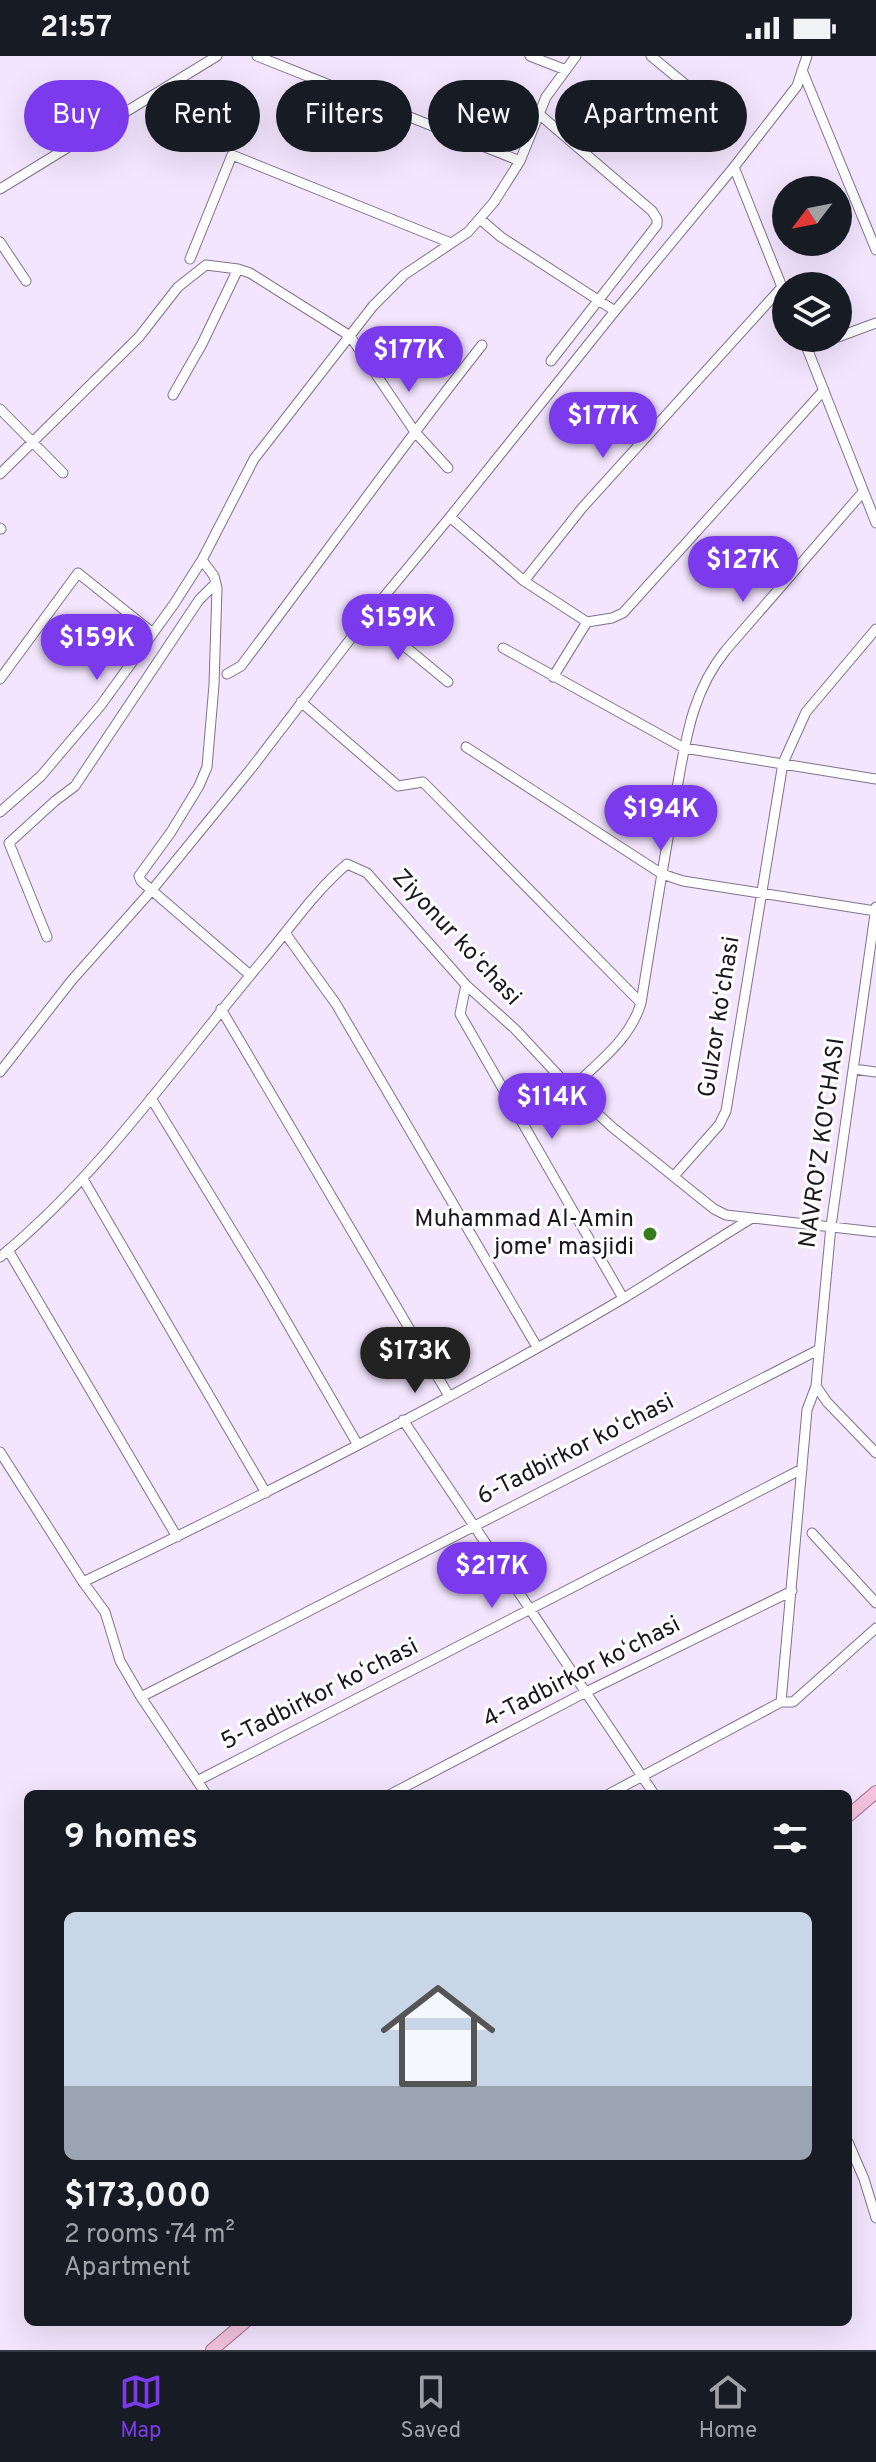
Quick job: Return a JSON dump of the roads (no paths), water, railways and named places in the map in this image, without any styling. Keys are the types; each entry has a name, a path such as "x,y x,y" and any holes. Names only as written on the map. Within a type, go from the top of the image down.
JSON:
{"main road":[{"path":"852,1813 876,1792"},
{"path":"212,2350 240,2326"}],"street":[{"path":"0,189 217,56"},
{"path":"257,56 520,161"},
{"path":"530,56 566,70"},
{"path":"551,361 657,225 656,215 539,114 546,97 576,56"},
{"path":"651,56 680,80"},
{"path":"0,1072 72,980 152,890 250,770 368,616 734,167 797,86 807,56"},
{"path":"802,70 872,230 876,250"},
{"path":"0,812 41,776 68,746 153,633 202,560 254,459 373,306 404,275 468,232 480,219 524,152"},
{"path":"190,259 232,155 451,243"},
{"path":"734,167 776,272"},
{"path":"480,219 501,237 615,311"},
{"path":"0,242 26,281"},
{"path":"0,474 139,337 165,300 200,268 211,264 250,273 350,336 415,432 448,468"},
{"path":"173,395 238,269"},
{"path":"524,581 582,508 772,305"},
{"path":"852,331 876,323"},
{"path":"227,674 241,666 482,345"},
{"path":"809,352 876,523"},
{"path":"450,517 524,581 587,622 612,618 623,613 824,390"},
{"path":"0,409 63,473"},
{"path":"571,1089 635,1023 691,713 711,668 863,492"},
{"path":"202,560 216,583 207,767 171,832 139,876 141,881 250,975"},
{"path":"0,679 78,573 153,633"},
{"path":"47,937 9,843 75,786 199,600 216,583"},
{"path":"368,616 448,682"},
{"path":"553,677 587,622"},
{"name":"Gulzor koʻchasi","path":"674,1176 719,1125 726,1111 783,763 806,712 876,629"},
{"path":"503,648 684,748 876,779"},
{"path":"301,702 398,786 423,782 641,1003"},
{"path":"466,747 662,874 683,881 760,894 876,910"},
{"name":"Ziyonur koʻchasi","path":"4,1254 83,1179 221,1009 347,864 367,873 466,985 515,1029 571,1089 612,1127 714,1209 726,1215 876,1232"},
{"name":"NAVRO'Z KO'CHASI","path":"781,1702 807,1410 816,1386 831,1226 876,910"},
{"path":"285,933 336,1004 537,1347"},
{"path":"466,985 460,1014 623,1298"},
{"path":"221,1009 449,1396"},
{"path":"854,1069 876,1072"},
{"path":"151,1098 358,1445"},
{"path":"83,1179 266,1493"},
{"path":"83,1582 266,1493 449,1396 623,1298 752,1218"},
{"path":"4,1254 177,1537"},
{"name":"6-Tadbirkor koʻchasi","path":"141,1697 818,1350"},
{"path":"816,1386 827,1402 876,1453"},
{"path":"403,1420 651,1790"},
{"path":"0,1452 105,1612 120,1661 203,1790"},
{"name":"5-Tadbirkor koʻchasi","path":"197,1781 802,1469"},
{"path":"812,1533 876,1603"},
{"name":"4-Tadbirkor koʻchasi","path":"399,1790 586,1692 792,1591"},
{"path":"617,1790 781,1702 793,1702 876,1628"},
{"path":"852,2151 876,2218"}],"place":[{"name":"Muhammad Al-Amin jome' masjidi","path":"650,1234"}]}
